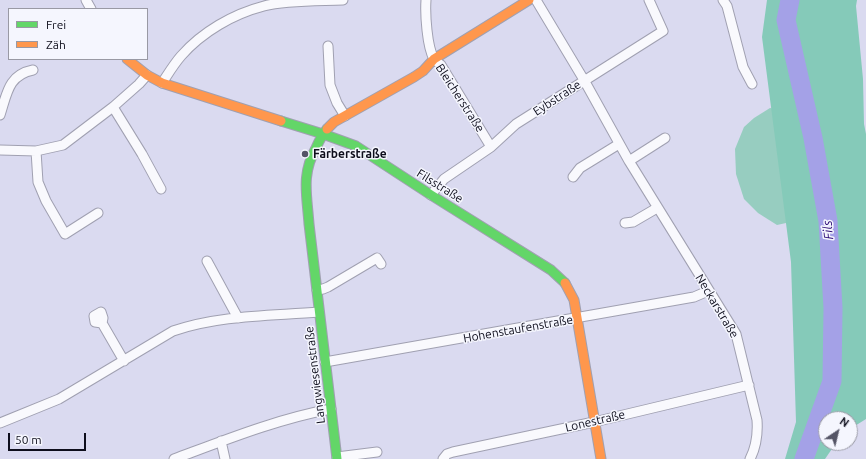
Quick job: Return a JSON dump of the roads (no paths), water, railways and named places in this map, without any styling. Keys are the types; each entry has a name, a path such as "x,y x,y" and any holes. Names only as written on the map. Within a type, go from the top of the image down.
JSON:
{"street":[{"path":"162,83 181,56 196,41 211,29 232,19 264,6 279,3 343,0"},
{"name":"Bleicherstraße","path":"426,0 425,13 428,39 434,59 441,65 491,147"},
{"path":"323,134 328,128 345,116 414,77 423,71 434,59 529,0"},
{"name":"Neckarstraße","path":"536,0 584,80 619,144 657,208 736,334 755,409 757,431 756,444 750,459"},
{"name":"Eybstraße","path":"432,195 444,179 491,147 516,124 663,31 648,0"},
{"path":"724,0 727,6 742,67 752,84"},
{"path":"328,46 330,86 337,103 345,116"},
{"name":"Filsstraße","path":"128,60 147,75 162,83 242,110 323,134 356,146 537,260 560,277 567,285 574,300 601,459"},
{"path":"0,115 12,81 23,72 33,70"},
{"path":"0,150 36,151 63,145 113,107 147,75"},
{"path":"113,107 142,154 161,189"},
{"name":"Langwiesenstraße","path":"323,134 310,158 306,172 306,189 308,224 337,458 377,452"},
{"path":"629,161 665,138"},
{"path":"574,177 580,168 619,144"},
{"path":"36,151 38,182 46,201 64,234 98,213"},
{"path":"625,223 633,222 657,208"},
{"path":"317,290 328,287 377,258 381,264"},
{"path":"207,261 238,318"},
{"name":"Hohenstaufenstraße","path":"325,362 694,297 708,291"},
{"path":"0,423 59,399 173,331 194,324 238,318 319,312"},
{"path":"102,323 124,361"},
{"name":"Lonestraße","path":"444,459 447,454 453,452 594,422 749,385"},
{"path":"174,459 221,441 280,422 317,412 331,410"},
{"path":"221,441 225,459"}],"waterway":[{"name":"Fils","path":"790,0 786,20 813,138 828,221 833,308 832,381 804,459"}],"place":[{"name":"Färberstraße","path":"305,154"}]}
